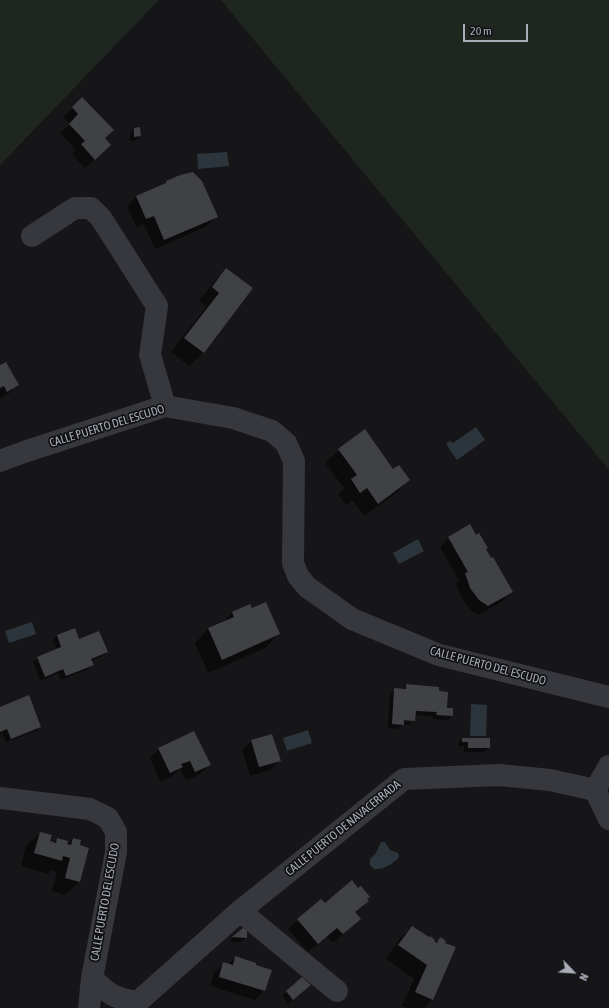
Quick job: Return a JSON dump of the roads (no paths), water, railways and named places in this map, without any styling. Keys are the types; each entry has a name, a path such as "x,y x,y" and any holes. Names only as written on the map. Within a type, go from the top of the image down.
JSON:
{"street":[{"path":"32,236 75,208 91,208 101,218 157,306 150,355 165,406"},
{"name":"CALLE PUERTO DEL ESCUDO","path":"0,462 31,450 165,406 232,418 272,431 286,443 294,461 293,563 298,576 307,587 352,618 439,655 609,697"},
{"path":"609,766 594,790 609,819"},
{"name":"CALLE PUERTO DE NAVACERRADA","path":"135,1005 240,911 404,779 499,775 550,780 594,790"},
{"name":"CALLE PUERTO DEL ESCUDO","path":"0,798 90,809 108,818 116,832 116,852 92,978 89,1008"},
{"path":"240,911 337,991"},
{"name":"CALLE PUERTO DEL ESCUDO","path":"92,978 106,992 135,1005"}]}
